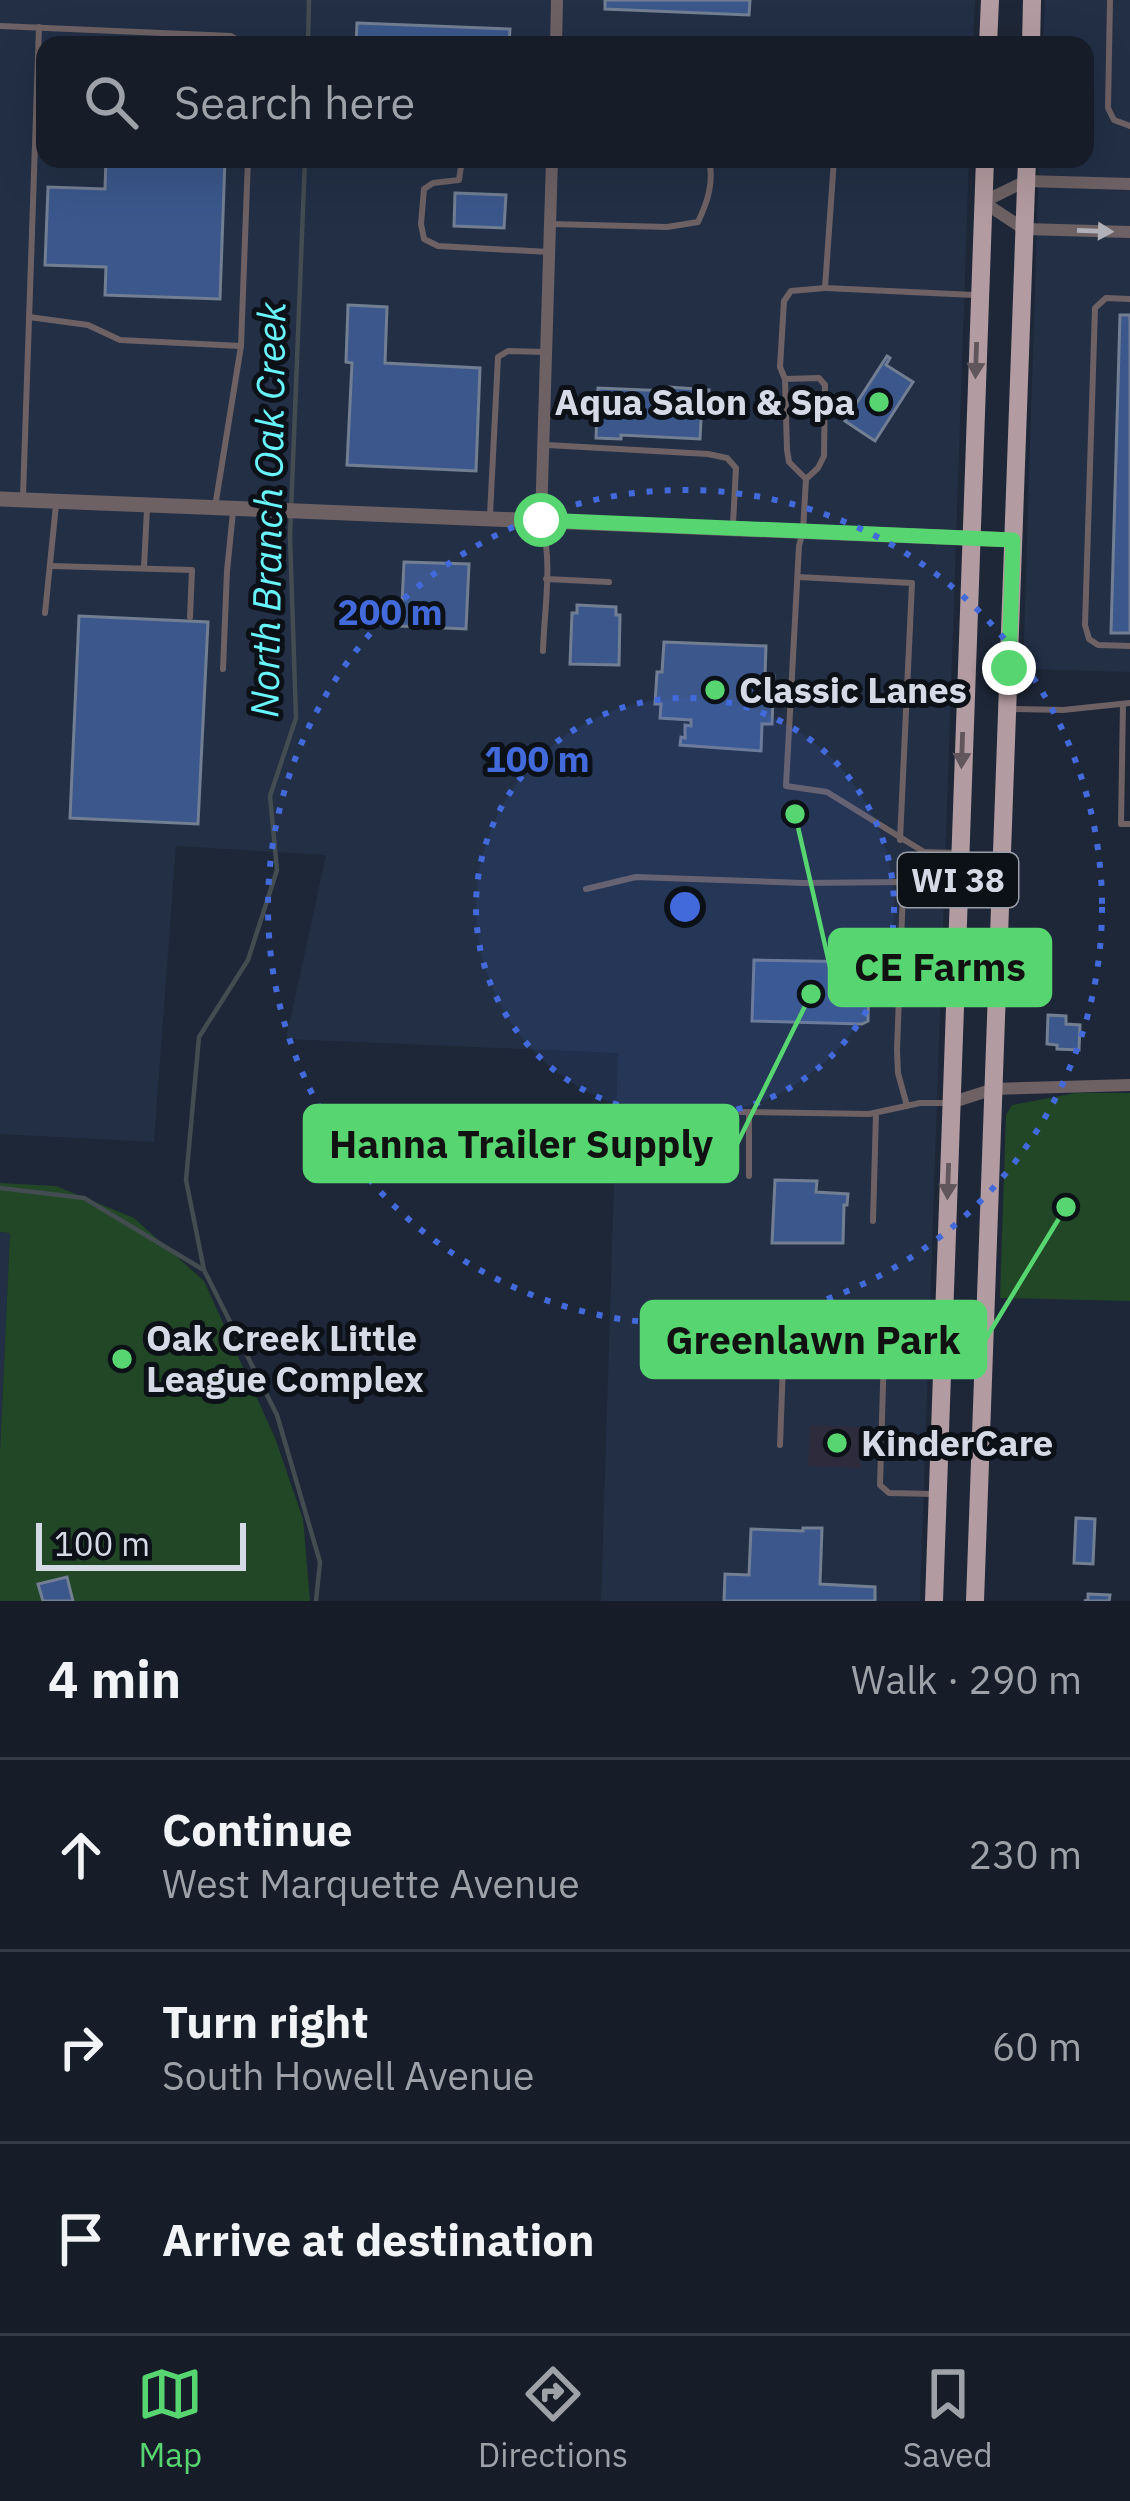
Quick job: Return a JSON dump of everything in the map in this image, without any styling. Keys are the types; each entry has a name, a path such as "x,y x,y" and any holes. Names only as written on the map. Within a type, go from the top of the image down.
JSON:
{"main road":[{"path":"988,36 990,0"},
{"path":"1030,36 1032,0"},
{"name":"WI 38","path":"934,1601 985,168"},
{"name":"WI 38","path":"975,1601 1027,168"}],"street":[{"path":"556,36 557,0"},
{"path":"541,520 552,168"},
{"path":"983,202 1026,181 1130,184"},
{"path":"983,202 1024,229 1130,232"},
{"path":"0,499 1013,540"},
{"path":"950,1103 994,1089 1130,1085"}],"lane":[{"path":"1110,0 1108,108 1114,120 1130,127"},
{"path":"0,26 231,36"},
{"path":"39,27 39,36"},
{"path":"23,500 36,114"},
{"path":"215,507 242,346 248,168"},
{"path":"461,168 459,180 424,189 424,239 433,246 549,252"},
{"path":"550,224 667,227 698,222 708,201 711,168"},
{"path":"825,288 833,168"},
{"path":"806,479 789,462 785,379 780,367 784,301 791,291 825,288 979,296"},
{"path":"1130,299 1106,298 1094,308 1085,625 1089,639 1099,645 1130,646"},
{"path":"29,317 88,325 120,340 242,346"},
{"path":"489,518 498,357 508,351 546,352"},
{"path":"785,379 819,378 825,385 824,456 806,479 799,546 786,785 827,792 924,853 959,853"},
{"path":"543,445 728,458 736,468 733,528"},
{"path":"45,613 56,501"},
{"path":"144,567 147,505"},
{"path":"224,669 234,508"},
{"path":"541,520 546,579 542,651"},
{"path":"51,566 192,570 190,617"},
{"path":"798,577 912,583 900,839"},
{"path":"546,579 609,582"},
{"path":"1008,709 1126,704 1121,824 1130,824"},
{"path":"907,1106 897,1050 905,882 924,853"},
{"path":"586,889 635,877 905,882"},
{"path":"748,1176 745,1113 876,1113 950,1103"},
{"path":"874,1221 876,1113"},
{"path":"780,1445 784,1337 793,1313 943,1316"},
{"path":"881,1317 880,1485 890,1493 938,1494"}],"shaded area":[{"path":"0,0 975,0 973,36 36,36 36,168 969,168 920,1601 601,1601 618,1053 286,1039 326,855 176,846 154,1142 0,1134"},
{"path":"1045,0 1130,0 1130,672 1023,669 1039,168 1094,168 1094,36 1043,36"},
{"path":"0,1232 10,1233 0,1453"},
{"name":"KinderCare","path":"810,1425 866,1427 861,1468 808,1466"}],"green space":[{"path":"1076,1093 1130,1093 1130,1301 1000,1298 1006,1115 1012,1105"},
{"name":"Oak Creek Little League Complex","path":"0,1183 56,1186 134,1218 204,1281 275,1438 303,1519 310,1601 0,1601 0,1453 10,1233 0,1232"}],"building":[{"path":"605,0 750,0 749,15 605,9"},
{"path":"357,23 510,29 510,36 356,36"},
{"path":"106,168 225,168 220,299 105,295 106,267 45,265 48,187 105,189"},
{"path":"455,193 506,195 504,228 454,226"},
{"path":"348,305 387,307 385,363 480,368 476,471 347,465 352,363 346,362"},
{"path":"1120,315 1130,315 1130,633 1111,633"},
{"name":"Aqua Salon & Spa","path":"887,356 886,365 913,382 875,441 845,421"},
{"path":"669,387 709,390 708,403 702,402 700,439 596,438 598,388 669,391"},
{"path":"404,562 469,564 466,629 401,626"},
{"path":"577,605 616,607 619,665 570,664 572,613 577,613"},
{"path":"79,616 208,622 198,824 70,818"},
{"name":"Classic Lanes","path":"664,642 766,646 765,675 774,676 772,724 762,724 761,751 680,745 691,720 660,718 661,704 655,704"},
{"path":"754,960 865,962 869,966 868,1021 752,1021"},
{"path":"1048,1015 1066,1016 1066,1024 1080,1025 1079,1050 1047,1044"},
{"path":"775,1180 817,1181 816,1192 848,1194 843,1243 772,1243"},
{"path":"1076,1518 1095,1519 1093,1564 1074,1563"},
{"path":"822,1528 820,1584 875,1587 875,1601 724,1601 725,1574 749,1575 751,1529"},
{"path":"67,1577 73,1601 43,1601 38,1584"},
{"path":"1088,1594 1110,1595 1109,1601 1084,1601"}],"waterway":[{"name":"North Branch Oak Creek","path":"308,36 309,0"},
{"name":"North Branch Oak Creek","path":"305,168 290,537 296,718 270,796 277,870 248,960 199,1037 186,1180 204,1270 277,1415 320,1562 316,1601"},
{"name":"North Branch Oak Creek","path":"0,1188 84,1198 202,1269"}],"place":[{"name":"Aqua Salon & Spa","path":"879,402"},
{"name":"Classic Lanes","path":"715,690"},
{"name":"CE Farms","path":"795,814"},
{"name":"Hanna Trailer Supply","path":"811,994"},
{"name":"Greenlawn Park","path":"1066,1207"},
{"name":"Oak Creek Little League Complex","path":"122,1359"},
{"name":"KinderCare","path":"837,1443"}],"route":[{"path":"541,520 1013,540 1009,668"}]}
